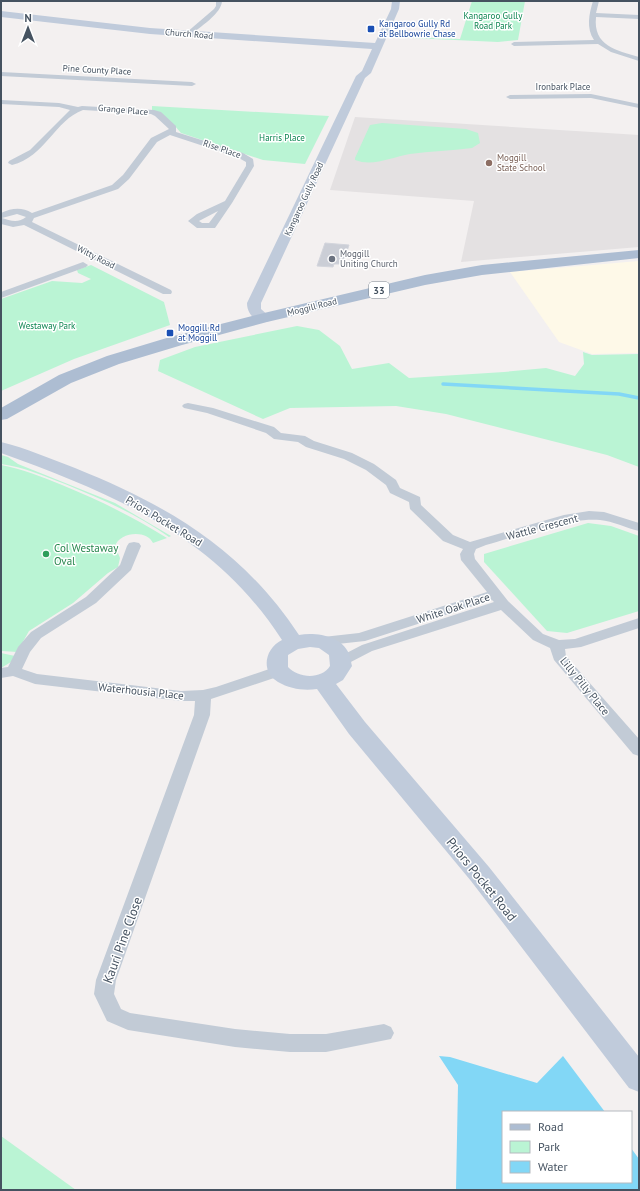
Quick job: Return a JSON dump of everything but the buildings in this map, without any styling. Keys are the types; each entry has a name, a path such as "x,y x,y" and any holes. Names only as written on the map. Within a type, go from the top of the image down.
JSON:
{"main road":[{"name":"Kangaroo Gully Road","path":"264,318 254,310 254,303 361,76 366,73 373,45 395,9 397,5 396,2"},
{"name":"Church Road","path":"1,14 188,34 373,45"},
{"name":"Moggill Road","path":"1,415 65,379 113,360 176,341 264,318 425,280 489,269 639,254"},
{"name":"Priors Pocket Road","path":"1,447 127,497 195,537 225,560 247,582 294,642"},
{"path":"302,640 319,641 330,645 338,651 342,661 340,669 336,674 323,681 310,684 297,682 286,678 278,671 275,663 277,655 284,648 294,642 302,640"},
{"name":"Priors Pocket Road","path":"323,681 357,728 480,874 639,1079"}],"street":[{"path":"188,34 216,10 219,6 219,1"},
{"path":"596,1 592,15 594,37 599,42 614,51 639,59"},
{"path":"592,15 639,17"},
{"path":"514,44 599,42"},
{"name":"Pine County Place","path":"1,74 192,84"},
{"name":"Ironbark Place","path":"510,97 591,96 639,106"},
{"path":"1,102 59,106 77,109"},
{"name":"Grange Place","path":"77,109 94,108 151,112 158,114 173,128 173,131 170,133"},
{"path":"12,163 33,152 71,112 77,109"},
{"path":"28,219 108,190 122,181 154,140 170,133"},
{"name":"Rise Place","path":"170,133 240,155 250,161 250,166 228,203"},
{"path":"21,212 122,181"},
{"name":"Witty Road","path":"3,213 28,213 28,219"},
{"name":"Witty Road","path":"1,222 14,224 28,219 166,292"},
{"path":"1,295 83,265"},
{"path":"188,406 209,410 270,430 278,436 301,439 310,444 348,456 370,467 392,483 394,490 415,500 415,506 448,538 470,548"},
{"name":"Wattle Crescent","path":"470,548 481,542 569,518 589,515 604,516 639,527"},
{"path":"8,672 36,635 91,600 126,567 134,546"},
{"name":"White Oak Place","path":"470,548 467,554 468,560 499,599"},
{"name":"White Oak Place","path":"319,641 360,638 499,599"},
{"name":"White Oak Place","path":"342,661 367,648 499,599"},
{"name":"Lilly Pilly Place","path":"499,599 538,637 557,645 559,657 639,750"},
{"path":"557,645 576,644 639,623"},
{"name":"Waterhousia Place","path":"8,672 35,679 181,696 203,695 218,692 278,671"},
{"name":"Kauri Pine Close","path":"203,695 202,714 106,980 104,994 108,1004 114,1015 128,1021 235,1038 290,1043 326,1043 384,1033"}],"shaded area":[{"name":"Moggill State School","path":"355,117 639,135 639,247 461,262 474,201 330,190"},
{"path":"639,261 639,353 592,354 559,342 510,272"}],"green space":[{"name":"Kangaroo Gully Road Park","path":"472,1 525,1 518,40 498,42 390,37 460,39"},
{"name":"Harris Place","path":"152,106 329,116 305,164 263,160 181,133 174,125 152,110"},
{"path":"382,123 466,129 478,133 480,143 472,148 410,154 376,162 362,162 355,160 370,125"},
{"name":"Westaway Park","path":"91,265 164,302 170,325 74,359 1,391 1,299 52,281 82,283 91,279 78,273 77,270"},
{"path":"297,326 319,330 340,346 352,369 389,363 409,378 546,368 575,376 584,364 583,352 592,355 639,354 639,467 607,455 446,414 396,406 290,408 263,419 158,371 160,360 195,347"},
{"path":"1,455 8,457 18,464 115,503 171,536 169,537 144,521 118,508 65,484 18,467 1,464"},
{"path":"1,465 62,485 116,509 167,538 153,543 150,539 139,534 127,535 122,538 115,546 120,558 118,567 108,573 73,603 29,631 17,652 2,651 1,653"},
{"path":"588,523 611,526 639,536 639,611 567,633 547,631 484,562 484,554"},
{"path":"1,653 15,656 11,662 1,668"},
{"path":"1,1136 76,1190 1,1190"}],"water":[{"path":"439,1056 450,1057 537,1083 563,1056 604,1111 502,1111 502,1183 632,1183 632,1149 639,1159 639,1190 456,1190 458,1085"}],"waterway":[{"path":"443,384 619,394 639,398"}],"place":[{"name":"Kangaroo Gully Rd at Bellbowrie Chase","path":"371,29"},
{"name":"Moggill State School","path":"489,163"},
{"name":"Moggill Uniting Church","path":"332,259"},
{"name":"Moggill Rd at Moggill","path":"170,333"},
{"name":"Col Westaway Oval","path":"46,554"}]}
